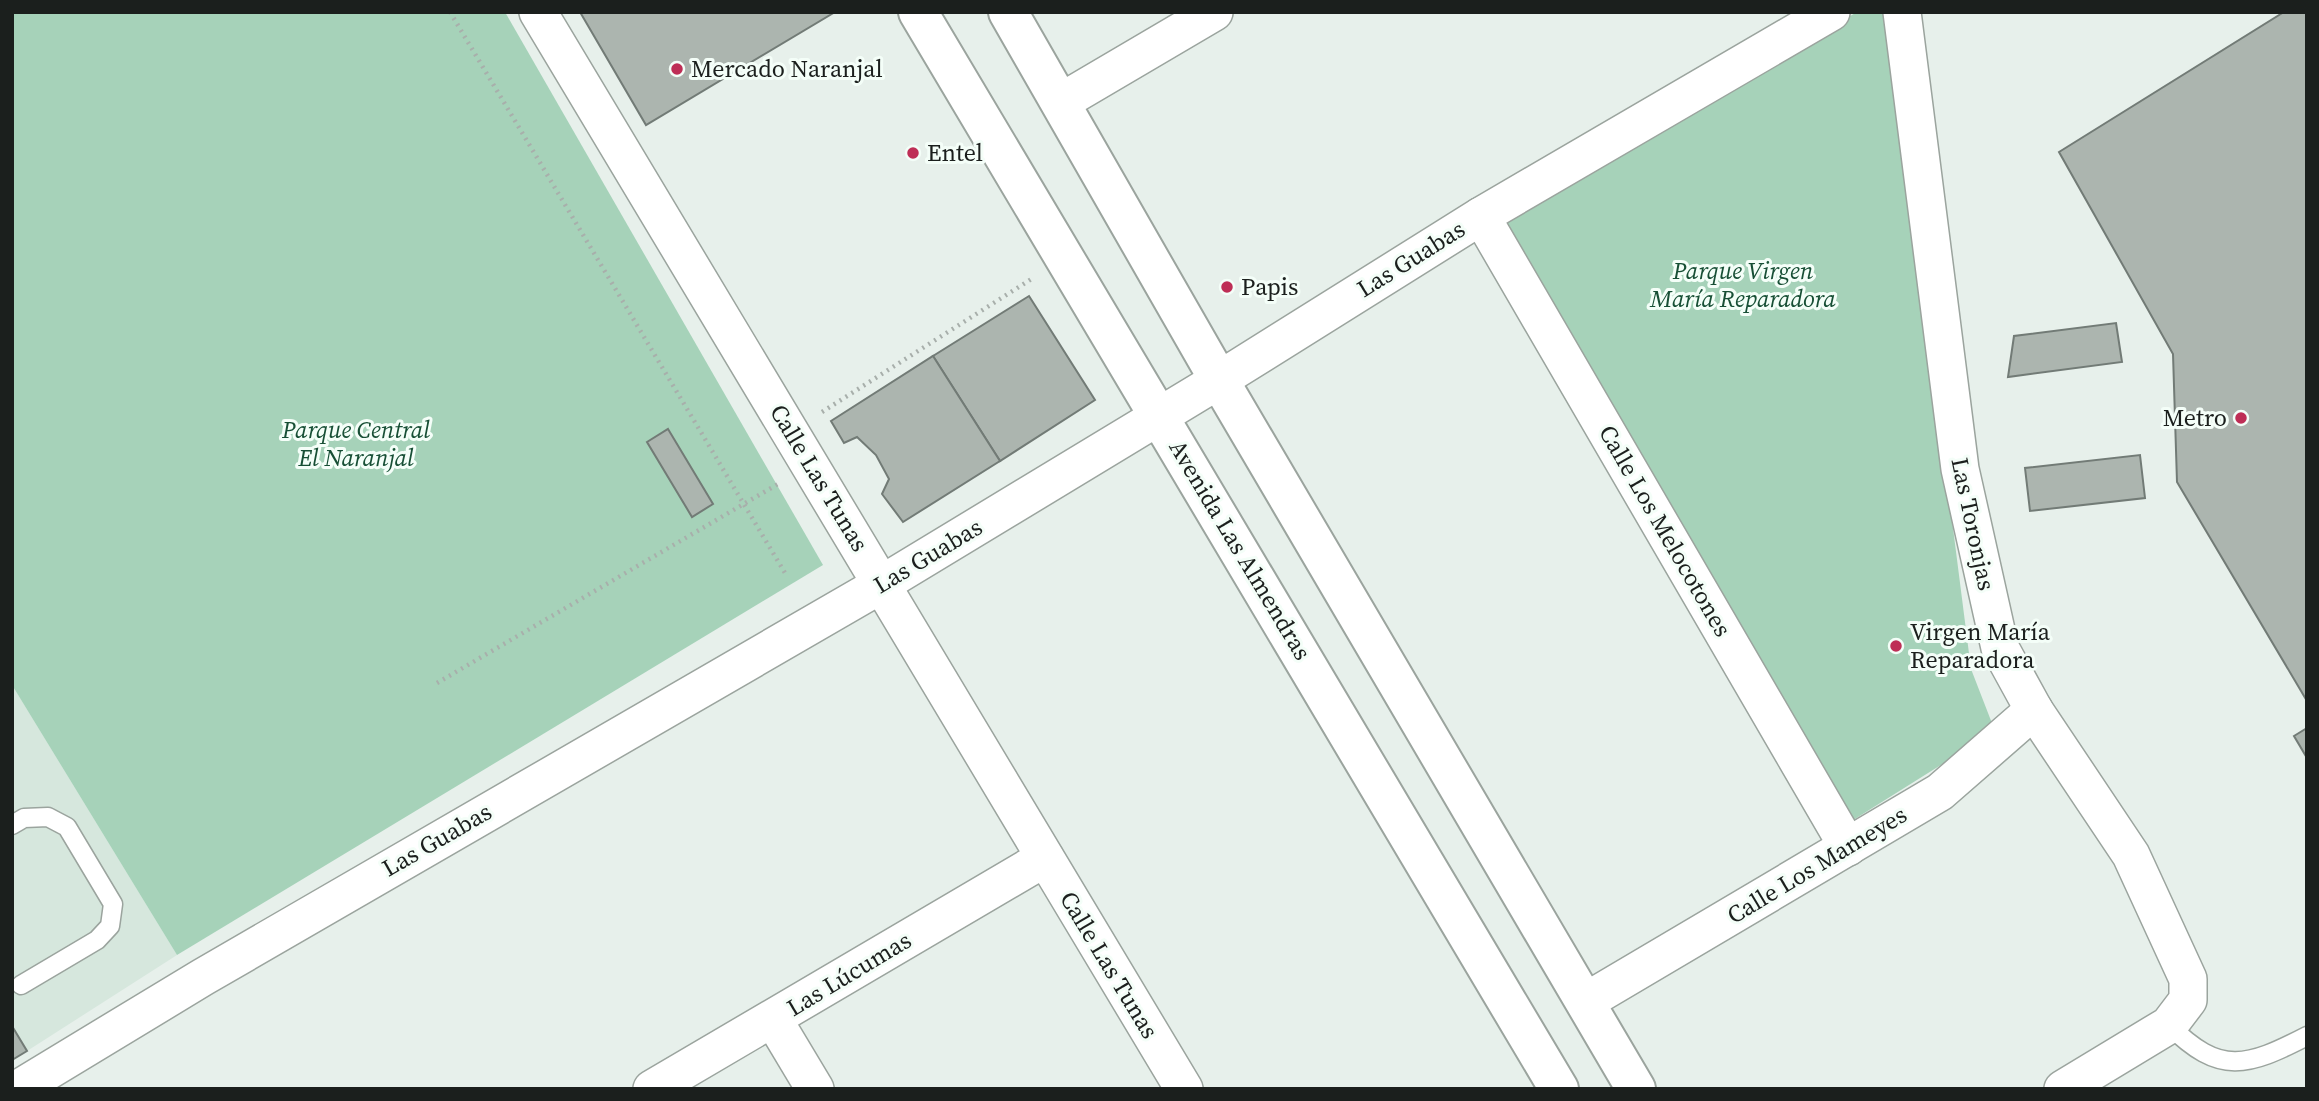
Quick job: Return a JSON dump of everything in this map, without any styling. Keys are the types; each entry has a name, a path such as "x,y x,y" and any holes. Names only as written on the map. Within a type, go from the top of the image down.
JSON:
{"street":[{"name":"Calle Las Tunas","path":"538,12 1184,1089"},
{"name":"Avenida Las Almendras","path":"918,12 1559,1089"},
{"path":"1008,12 1219,380 1636,1089"},
{"path":"1061,102 1214,12"},
{"name":"Las Guabas","path":"18,1089 508,799 882,584 1219,380 1481,216 1831,12"},
{"name":"Las Toronjas","path":"1902,12 1960,470 2000,648 2034,710 2132,856 2188,979 2188,1000 2169,1025 2063,1089"},
{"name":"Calle Los Melocotones","path":"1481,216 1848,846"},
{"name":"Calle Los Mameyes","path":"1586,1002 1940,792 2034,710"},
{"name":"Las Lúcumas","path":"652,1089 1045,858"},
{"path":"773,1018 815,1089"}],"lane":[{"path":"12,825 23,818 48,817 67,827 113,904 110,926 97,940 21,985"},
{"path":"2169,1025 2204,1056 2245,1061 2267,1056 2307,1036"}],"path":[{"path":"450,12 785,573"},
{"path":"791,432 1065,258"},
{"path":"437,682 811,465"}],"shaded area":[{"path":"12,685 177,955 27,1051 12,1026"}],"green space":[{"name":"Parque Central El Naranjal","path":"12,12 505,12 823,565 177,955 12,685"},
{"name":"Parque Virgen María Reparadora","path":"1857,12 1887,12 1971,669 1995,731 1850,822 1503,223"}],"building":[{"name":"Mercado Naranjal","path":"580,12 835,12 646,125"},
{"name":"Metro","path":"2284,12 2307,12 2307,701 2177,482 2173,354 2059,152"},
{"path":"1029,296 1095,400 1000,461 933,356"},
{"path":"2116,323 2122,362 2008,377 2014,336"},
{"path":"933,356 1000,461 903,522 882,494 889,479 876,455 857,437 844,443 831,421"},
{"path":"668,429 713,504 692,517 647,442"},
{"path":"2140,455 2145,498 2030,511 2025,468"},
{"path":"2307,728 2307,758 2294,736"},
{"path":"12,1026 27,1051 12,1060"}],"place":[{"name":"Mercado Naranjal","path":"677,69"},
{"name":"Entel","path":"913,153"},
{"name":"Papis","path":"1227,287"},
{"name":"Metro","path":"2241,418"},
{"name":"Virgen María Reparadora","path":"1896,646"}]}
